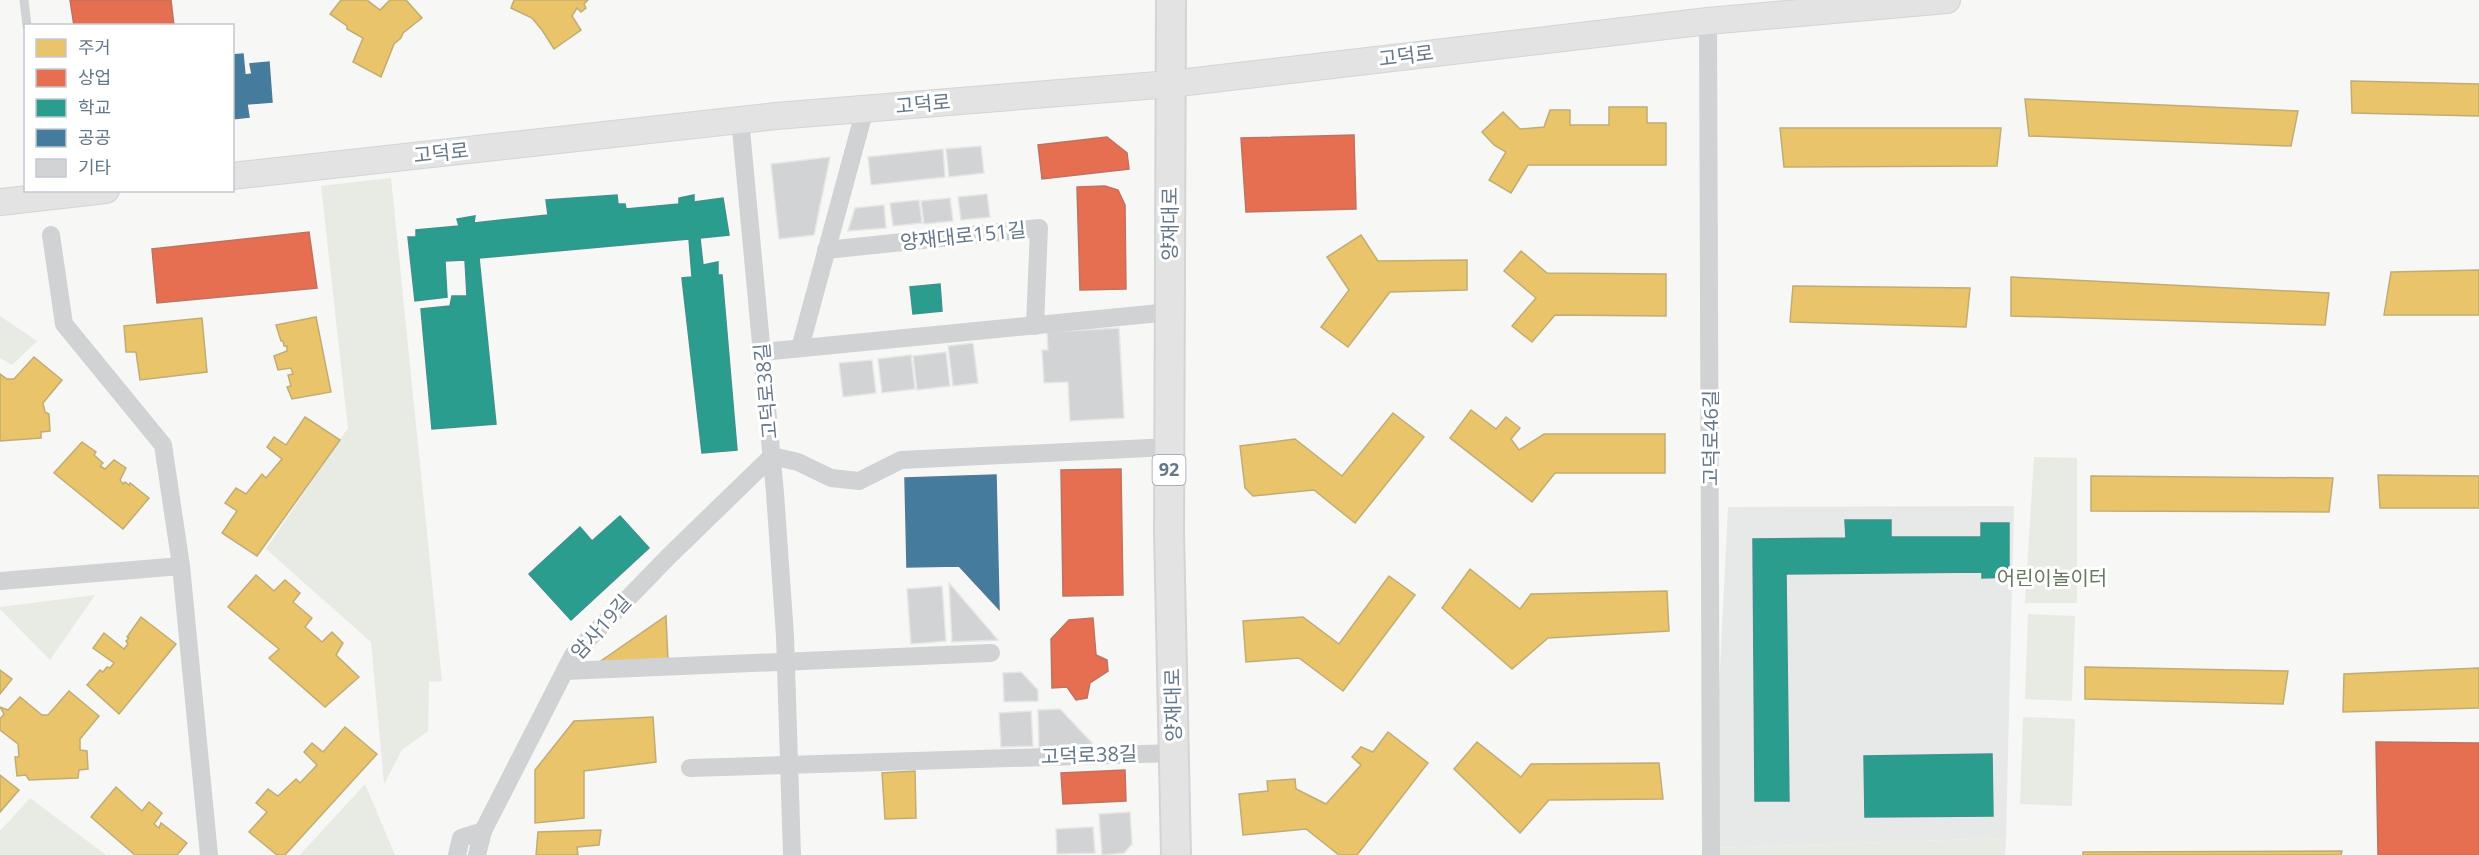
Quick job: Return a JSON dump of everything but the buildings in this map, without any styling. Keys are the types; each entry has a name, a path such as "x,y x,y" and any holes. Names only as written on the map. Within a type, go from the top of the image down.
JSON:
{"main road":[{"name":"양재대로","path":"1171,0 1169,447 1176,855"},
{"name":"고덕로","path":"234,176 740,119 1170,84 1708,21 1947,0"},
{"path":"0,202 88,192"}],"street":[{"name":"고덕로46길","path":"1708,21 1711,855"},
{"path":"800,348 865,109"},
{"name":"고덕로38길","path":"740,119 772,456 786,663 792,855"},
{"name":"양재대로151길","path":"826,250 1039,228 1035,326"},
{"path":"51,235 64,324 163,445 181,566 209,855"},
{"path":"762,352 1170,312"},
{"path":"772,456 798,462 831,478 860,481 902,460 1169,447"},
{"name":"암사19길","path":"477,855 483,831 573,655 668,557 772,456"},
{"path":"0,581 181,566"},
{"path":"565,671 991,653"},
{"name":"고덕로38길","path":"690,768 1174,753"},
{"path":"457,855 461,838 483,831"}],"lane":[{"path":"24,0 27,24"}],"shaded area":[{"path":"2014,506 2006,838 1711,848 1728,507"}],"green space":[{"path":"391,178 442,681 429,682 428,731 402,750 384,784 371,642 266,549 348,428 321,186"},
{"path":"0,316 37,341 12,365 0,358"},
{"name":"어린이놀이터","path":"2034,457 2077,458 2077,603 2025,603"},
{"path":"95,595 50,660 0,609 0,607"},
{"path":"2028,614 2075,616 2072,701 2025,699"},
{"path":"2023,717 2075,719 2072,806 2020,804"},
{"path":"365,784 395,855 300,855"},
{"path":"30,798 106,855 0,855 0,831"},
{"path":"2006,838 2005,855 1711,855 1711,848"}]}
